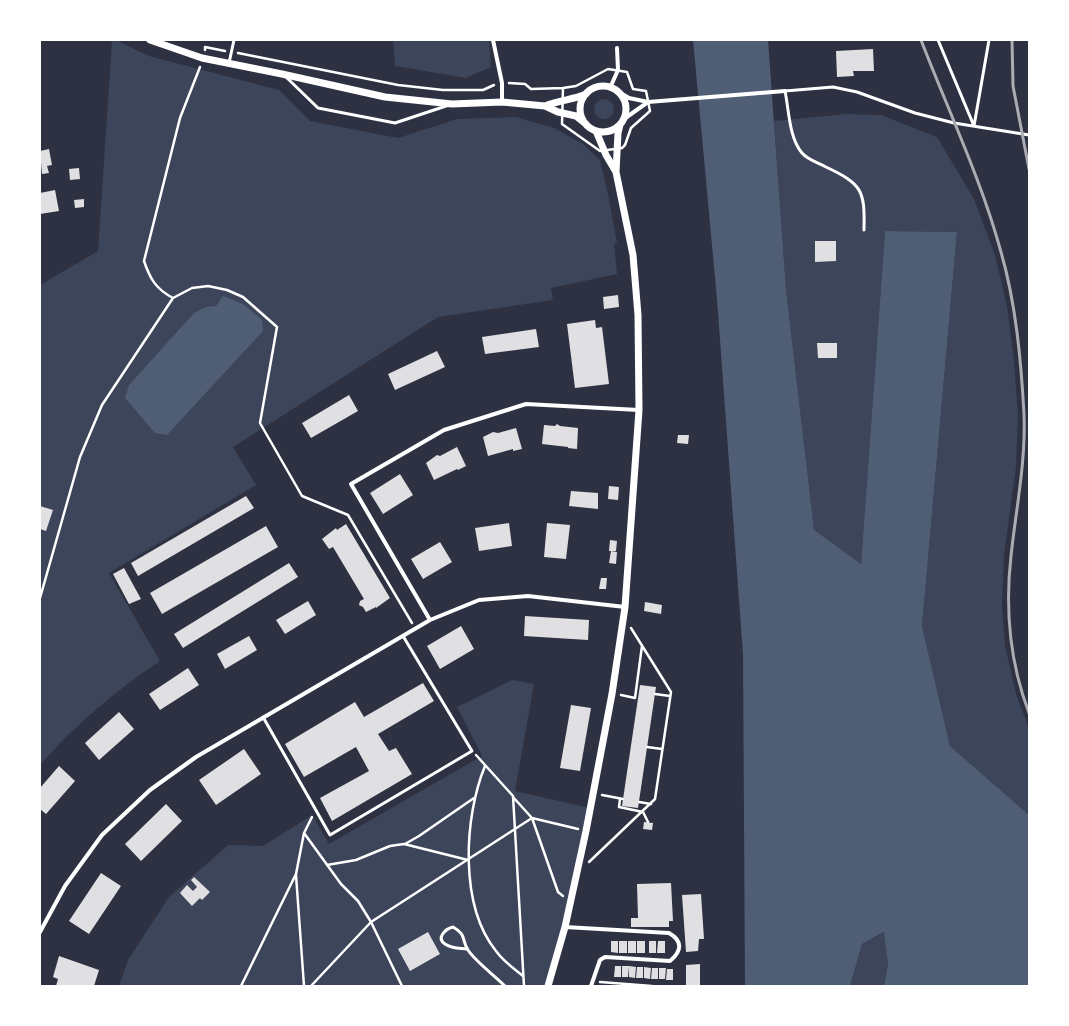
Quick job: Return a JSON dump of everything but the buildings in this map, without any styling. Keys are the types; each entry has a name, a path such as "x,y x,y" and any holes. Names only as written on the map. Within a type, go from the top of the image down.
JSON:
{"street":[{"path":"150,40 202,58 385,97 452,104 502,102 545,106 562,113 576,116 596,131 608,132 648,102"},
{"path":"493,40 502,83 502,102"},
{"path":"614,89 618,70 617,48"},
{"path":"545,106 563,100 576,98 597,87 614,89 629,98 648,102 783,91"},
{"path":"548,986 565,927 586,831 612,694 625,607 639,410 638,315 633,255 616,172 618,134 626,104 614,89"},
{"path":"586,94 581,105 581,112 586,124"},
{"path":"596,131 616,172"},
{"path":"430,620 351,484 444,430 526,404 639,410"},
{"path":"40,932 65,886 102,835 150,790 196,757 263,716 430,620 479,600 528,596 625,607"},
{"path":"565,927 669,934 676,937 679,943 679,951 670,961 605,957 600,960 592,984"}],"lane":[{"path":"229,63 234,40"},
{"path":"938,40 974,126"},
{"path":"974,126 989,40"},
{"path":"282,74 318,108 395,123 452,104"},
{"path":"864,230 863,196 857,186 846,177 810,159 801,152 794,137 783,91 833,87 858,92 915,113 974,126 1029,135"},
{"path":"263,716 330,835 472,751 403,636"},
{"path":"467,949 452,948 444,944 442,933 446,928 453,926 460,930 465,938 467,949 504,986"}],"path":[{"path":"202,58 205,47 398,85 443,90 483,90 492,85 502,83 525,84 531,89 563,88 576,86 608,70 618,70 627,72 633,89 646,91 650,111 631,128 625,145 618,148 596,150 562,124 563,88"},
{"path":"173,298 161,291 150,278 144,261 180,118 200,67"},
{"path":"40,598 80,457 102,405 173,298 192,288 208,286 227,290 243,298 277,327 260,423 302,496 348,515 416,629"},
{"path":"577,874 644,812 655,799 671,692 623,615"},
{"path":"612,694 634,698 637,692 642,645"},
{"path":"655,694 670,696"},
{"path":"647,748 662,750"},
{"path":"472,751 532,818 558,892 570,904"},
{"path":"485,766 474,797 469,826 468,860 472,891 484,931 495,950 523,976"},
{"path":"593,794 622,799 619,807 644,812"},
{"path":"513,796 524,986"},
{"path":"327,865 356,860 390,846 404,844 419,836 474,797"},
{"path":"639,802 651,804"},
{"path":"241,986 296,874 304,833 315,809"},
{"path":"644,812 648,822"},
{"path":"311,986 371,922 532,818 586,831"},
{"path":"304,833 341,884 358,901 371,922 402,986"},
{"path":"404,844 468,860"},
{"path":"296,874 304,986"},
{"path":"592,984 652,986"}],"shaded area":[{"path":"112,40 116,40 149,56 279,90 310,121 398,138 457,119 516,117 554,128 583,144 600,160 617,243 614,244 617,274 551,288 553,300 438,317 233,447 256,485 109,573 160,661 127,684 81,722 40,765 40,285 98,251"},
{"path":"393,40 489,40 491,67 466,78 395,66"},
{"path":"693,40 768,40 786,289 814,530 861,564 885,231 957,232 922,626 950,746 1029,815 1029,986 884,986 888,964 884,932 862,944 850,986 745,986 743,654 717,299"},
{"path":"604,99 611,102 614,109 611,116 604,119 597,116 594,109 597,102"},
{"path":"847,114 881,115 937,137 974,199 995,255 1007,306 1014,359 1018,418 1016,467 1004,555 1002,604 1005,645 1016,694 1029,728 1029,815 950,746 922,626 957,232 885,231 861,564 814,531 786,289 774,121"},
{"path":"223,296 243,304 262,320 263,331 167,435 155,433 125,398 129,385 194,313 206,307 216,306"},
{"path":"512,680 534,684 515,791 590,808 548,986 119,986 128,960 169,897 228,845 263,846 312,815 329,844 482,756 457,707"},
{"path":"885,932 888,964 884,986 850,986 862,944"}],"railway":[{"path":"921,40 984,198 1001,252 1014,312 1024,414 1024,449 1009,576 1009,616 1013,655 1017,675 1029,713"},
{"path":"1012,40 1013,86 1029,169"}]}
